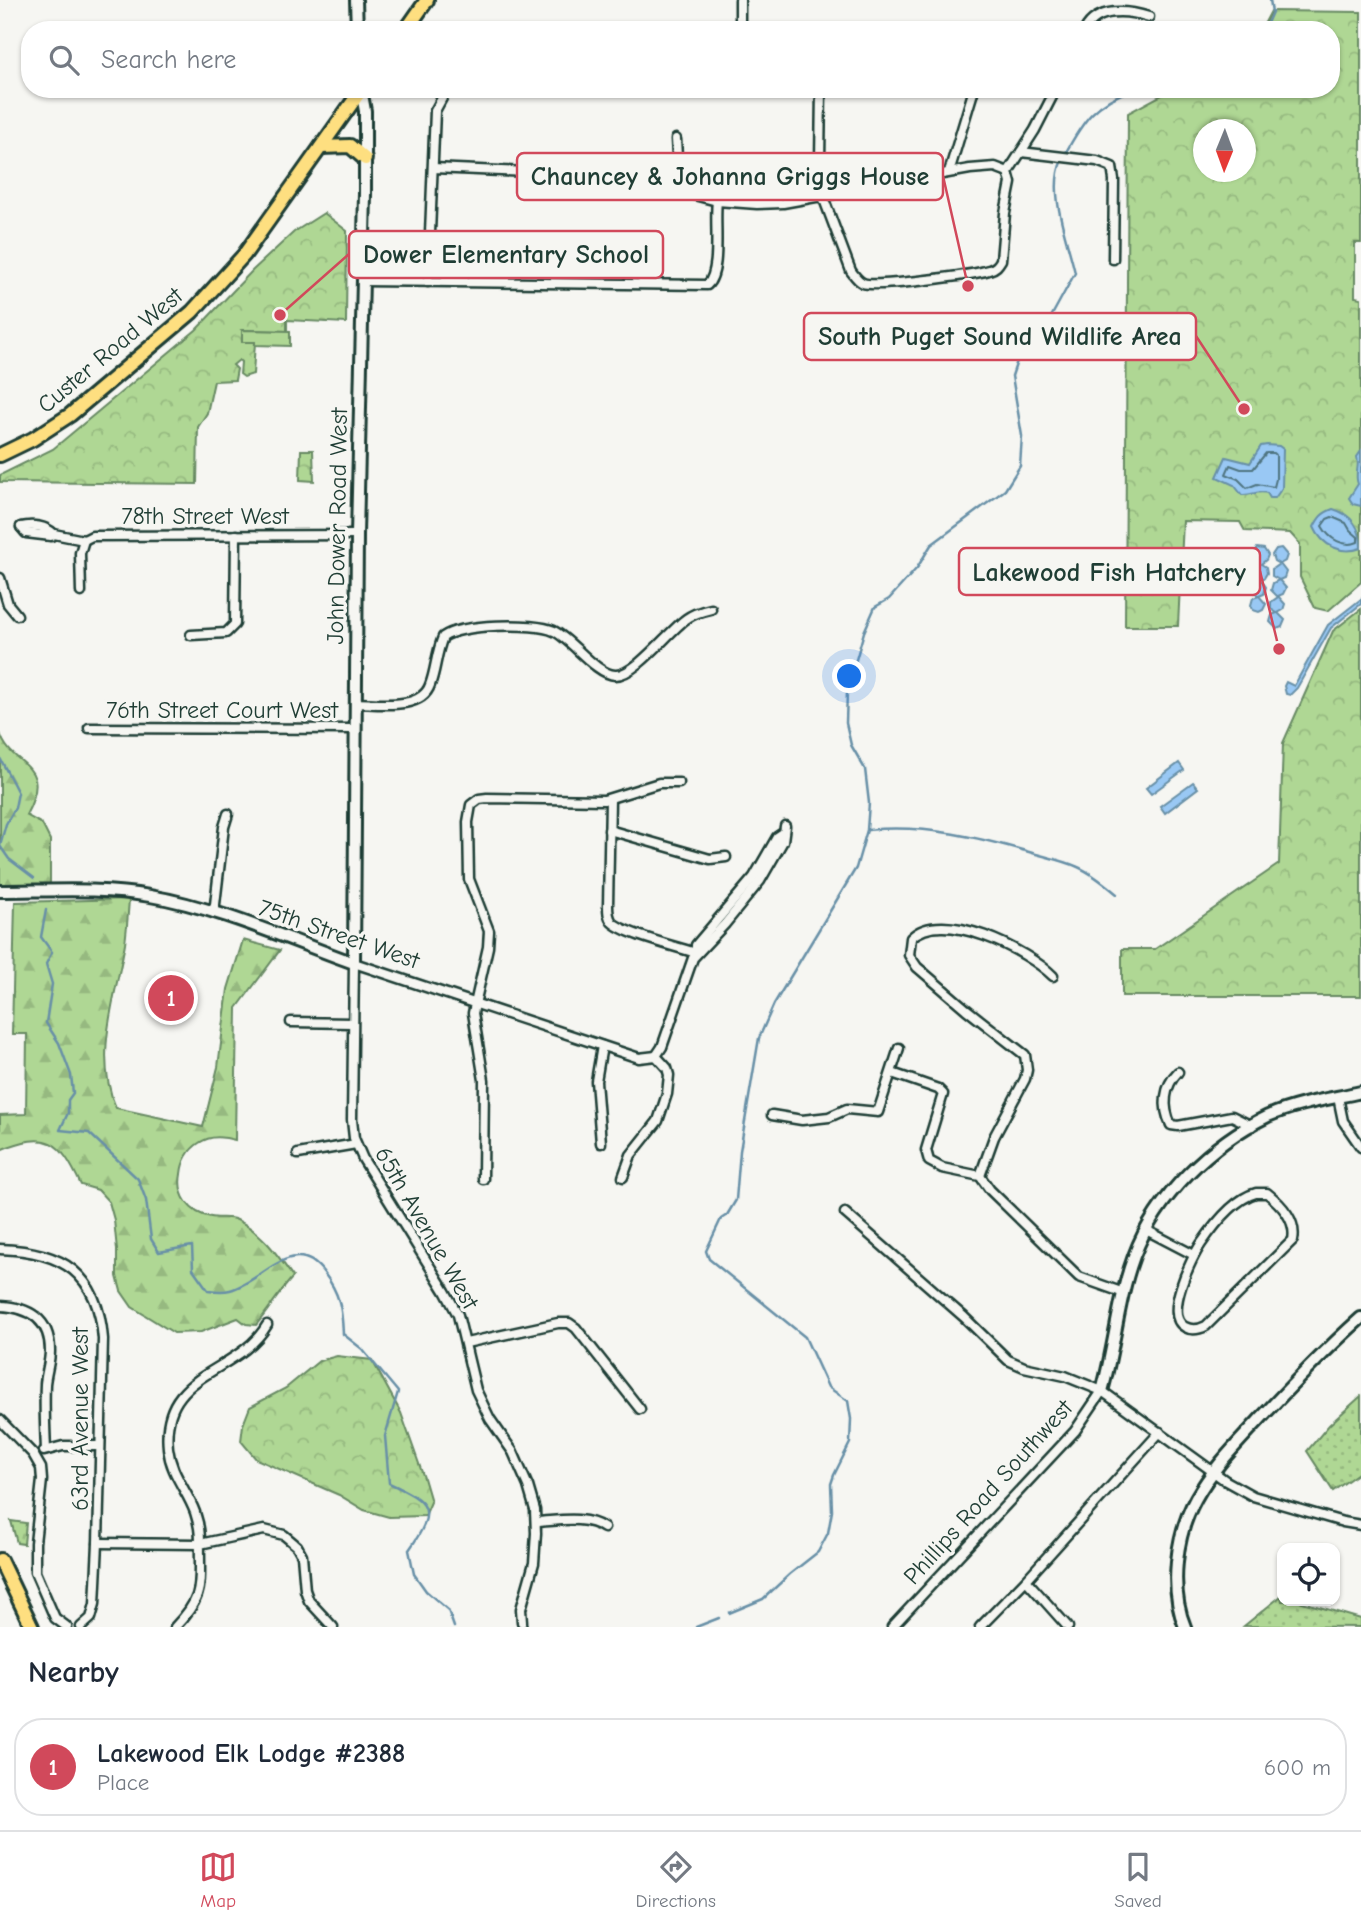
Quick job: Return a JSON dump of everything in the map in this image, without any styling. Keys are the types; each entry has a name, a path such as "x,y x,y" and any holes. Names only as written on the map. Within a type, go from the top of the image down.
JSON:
{"main road":[{"path":"412,21 427,0"},
{"name":"Custer Road West","path":"0,455 33,439 70,415 192,312 243,255 355,98"},
{"path":"321,147 350,146 365,159"},
{"path":"0,1560 32,1627"}],"street":[{"path":"356,0 357,21"},
{"path":"740,0 740,21"},
{"path":"1091,21 1100,14 1125,12 1149,17"},
{"name":"John Dower Road West","path":"354,962 357,535 365,159 363,98"},
{"path":"428,282 435,111 442,98"},
{"path":"821,98 822,194 851,271 865,283 980,272 995,268 1001,260 1011,183 1008,172 1051,98"},
{"path":"949,172 971,98"},
{"path":"676,139 679,191"},
{"path":"1021,152 1104,162 1112,167 1113,260"},
{"path":"433,168 550,173 626,189 679,191 717,201 777,203 949,172 987,167 1008,172"},
{"path":"363,281 707,285 715,269 717,201"},
{"name":"78th Street West","path":"54,534 84,540 92,536 357,535"},
{"path":"191,635 218,635 232,628 236,618 236,535"},
{"path":"81,592 80,552 84,540"},
{"path":"0,578 8,604 17,615"},
{"path":"355,703 414,701 422,698 431,683 443,637 456,631 528,627 551,629 604,671 615,675 623,674 642,659 687,618 711,609"},
{"name":"76th Street Court West","path":"89,729 355,729"},
{"path":"483,1179 485,1092 474,1025 474,1003 488,947 489,932 469,879 470,808 475,801 488,798 610,799 659,783 679,783"},
{"path":"610,799 608,906 611,920 630,931 696,953"},
{"path":"215,914 224,827 228,814"},
{"path":"609,830 710,859 726,857"},
{"path":"623,1177 631,1155 655,1125 667,1094 669,1074 656,1056 662,1048 688,968 696,953 696,945 754,877 777,837 784,830"},
{"name":"75th Street West","path":"0,891 125,893 168,900 602,1046 641,1058 656,1056"},
{"path":"980,1176 994,1136 1025,1079 1025,1055 965,1009 917,967 909,955 911,938 920,931 942,927 965,929 1009,946 1053,976"},
{"name":"65th Avenue West","path":"354,962 352,1120 356,1144 458,1315 477,1390 490,1419 507,1441 519,1464 531,1494 536,1522 534,1563 522,1609 523,1622"},
{"path":"292,1022 352,1023"},
{"path":"601,1143 596,1074 602,1046"},
{"path":"772,1115 802,1120 829,1117 847,1109 874,1114 880,1110 899,1048"},
{"path":"1178,1072 1166,1091 1169,1123 1178,1126 1232,1116 1252,1126"},
{"path":"892,1073 943,1094 926,1150 929,1161 942,1168 980,1176 990,1190 1079,1277 1124,1293"},
{"name":"Phillips Road Southwest","path":"892,1627 1075,1431 1102,1391 1135,1255 1160,1208 1192,1171 1231,1139 1267,1117 1297,1105 1361,1092"},
{"path":"1338,1097 1343,1121 1361,1147"},
{"path":"298,1154 356,1144"},
{"path":"1267,1193 1293,1222 1294,1235 1289,1245 1206,1326 1194,1329 1183,1326 1175,1312 1194,1255 1231,1209 1248,1196 1267,1193"},
{"path":"845,1213 964,1317 1007,1360 1024,1367 1065,1376 1102,1391 1237,1488 1263,1500 1361,1525"},
{"path":"1146,1230 1194,1255"},
{"name":"63rd Avenue West","path":"0,1249 32,1252 59,1261 78,1275 95,1297 99,1308 103,1339 98,1543 93,1612 88,1623 81,1627"},
{"path":"0,1306 26,1309 38,1318 46,1329 50,1353 45,1389 46,1450"},
{"path":"1185,1627 1178,1598 1179,1548 1187,1515 1196,1497 1214,1471 1275,1403 1361,1318"},
{"path":"466,1343 569,1323 576,1328 640,1409"},
{"path":"175,1627 191,1611 198,1598 200,1528 196,1509 174,1470 169,1452 168,1436 172,1415 185,1389 244,1351 258,1339 267,1325"},
{"path":"0,1420 36,1458 41,1468 34,1572 55,1618 67,1627"},
{"path":"980,1627 1160,1432"},
{"path":"36,1458 46,1450 63,1446 99,1446"},
{"path":"536,1522 580,1520 604,1528"},
{"path":"98,1543 200,1544 259,1530 270,1530 284,1535 297,1546 302,1555 307,1598 333,1627"},
{"path":"1026,1580 1068,1627"}],"green space":[{"path":"1271,11 1361,12 1361,243 1355,243 1355,297 1361,298 1361,582 1328,611 1315,608 1300,577 1300,544 1290,533 1245,531 1240,522 1183,521 1178,626 1125,626 1128,113 1156,98 1340,98 1340,21 1266,21"},
{"path":"324,213 347,231 346,323 287,320 287,331 242,330 255,342 253,374 244,377 240,374 239,360 233,365 237,369 235,380 214,381 207,413 198,427 197,484 0,482 0,475 53,449 196,330 253,270 294,232"},
{"path":"242,330 290,331 290,346 242,342"},
{"path":"301,450 313,450 314,481 300,480"},
{"path":"1361,609 1361,996 1122,996 1122,949 1155,949 1279,864 1283,743 1333,631"},
{"path":"0,733 5,745 28,767 36,784 26,815 42,824 50,840 50,886 0,886"},
{"path":"129,899 125,943 106,1047 109,1088 116,1108 203,1127 218,1067 228,989 243,940 280,950 237,1008 235,1140 212,1137 195,1146 184,1161 180,1182 186,1202 196,1212 214,1218 234,1219 246,1225 269,1245 293,1277 256,1325 246,1324 238,1318 201,1332 174,1333 132,1307 121,1291 117,1276 114,1220 109,1202 98,1190 81,1185 66,1158 51,1143 30,1141 0,1150 0,1115 26,1114 27,1034 12,1034 15,902"},
{"path":"337,1356 372,1360 401,1413 424,1478 431,1502 425,1516 389,1517 364,1510 339,1495 256,1459 241,1441 243,1425 250,1407 286,1388 319,1361"},
{"path":"1361,1396 1361,1471 1333,1491 1307,1451 1329,1425"},
{"path":"11,1521 26,1523 24,1544 17,1543"},
{"path":"1277,1599 1277,1606 1316,1606 1361,1619 1361,1627 1244,1626"}],"water":[{"path":"1261,446 1283,449 1282,488 1275,498 1270,498 1263,492 1242,495 1234,485 1217,477 1226,457 1250,463"},
{"path":"1361,451 1361,506 1353,504 1349,498 1358,484 1357,457"},
{"path":"1333,509 1346,515 1354,523 1361,548 1347,550 1333,547 1318,534 1314,527 1323,514"},
{"path":"1257,548 1264,549 1268,555 1261,564 1266,567 1267,573 1264,578 1259,579 1252,573 1253,567 1259,564 1253,557"},
{"path":"1281,548 1287,555 1285,561 1280,564 1286,572 1284,578 1279,580 1272,576 1272,569 1279,564 1274,561 1272,555 1276,549"},
{"path":"1279,580 1286,588 1283,594 1278,596 1285,604 1283,610 1278,613 1285,620 1282,627 1277,629 1270,622 1272,615 1277,613 1271,609 1271,602 1278,597 1271,590 1273,583"},
{"path":"1256,581 1262,581 1266,587 1264,594 1259,596 1251,589"},
{"path":"1259,596 1266,604 1259,612 1253,610 1251,605 1253,598"},
{"path":"1361,599 1361,604 1331,628 1297,688 1290,695 1286,694 1286,682 1294,686 1328,625"},
{"path":"1179,763 1184,770 1151,794 1146,788"},
{"path":"1193,782 1198,788 1165,813 1160,806"}],"waterway":[{"path":"1268,21 1272,12 1270,0"},
{"path":"1065,154 1085,122 1100,106 1113,98"},
{"path":"729,1613 763,1599 818,1552 828,1533 832,1511 831,1484 850,1443 851,1419 848,1401 828,1387 805,1337 709,1259 706,1251 721,1219 727,1215 736,1200 740,1151 759,1038 774,1004 856,868 867,830 869,803 865,769 851,745 846,723 847,691 864,632 875,607 889,599 917,568 931,545 1005,490 1020,466 1022,436 1012,376 1017,361 1039,339 1075,273 1058,201 1058,172 1062,160"},
{"path":"0,758 18,793 0,845"},
{"path":"868,830 932,831 995,843 1083,869 1117,894"},
{"path":"0,846 9,859 34,878"},
{"path":"46,910 41,937 52,952 46,964 52,984 46,1023 59,1043 71,1075 73,1093 68,1100 68,1113 60,1130 89,1133 138,1179 146,1200 151,1239 159,1252 192,1246 193,1269 208,1290 230,1290 290,1258 301,1257 313,1262 324,1273 339,1302 343,1334 362,1349 398,1392 385,1436 389,1483 414,1496 425,1508 424,1525 409,1550 414,1574 426,1591 448,1610 454,1627"},
{"path":"696,1627 719,1618"}],"place":[{"name":"Chauncey & Johanna Griggs House","path":"968,286"},
{"name":"Dower Elementary School","path":"280,315"},
{"name":"South Puget Sound Wildlife Area","path":"1244,409"},
{"name":"Lakewood Fish Hatchery","path":"1279,649"},
{"name":"Lakewood Elk Lodge #2388","path":"171,998"}]}
